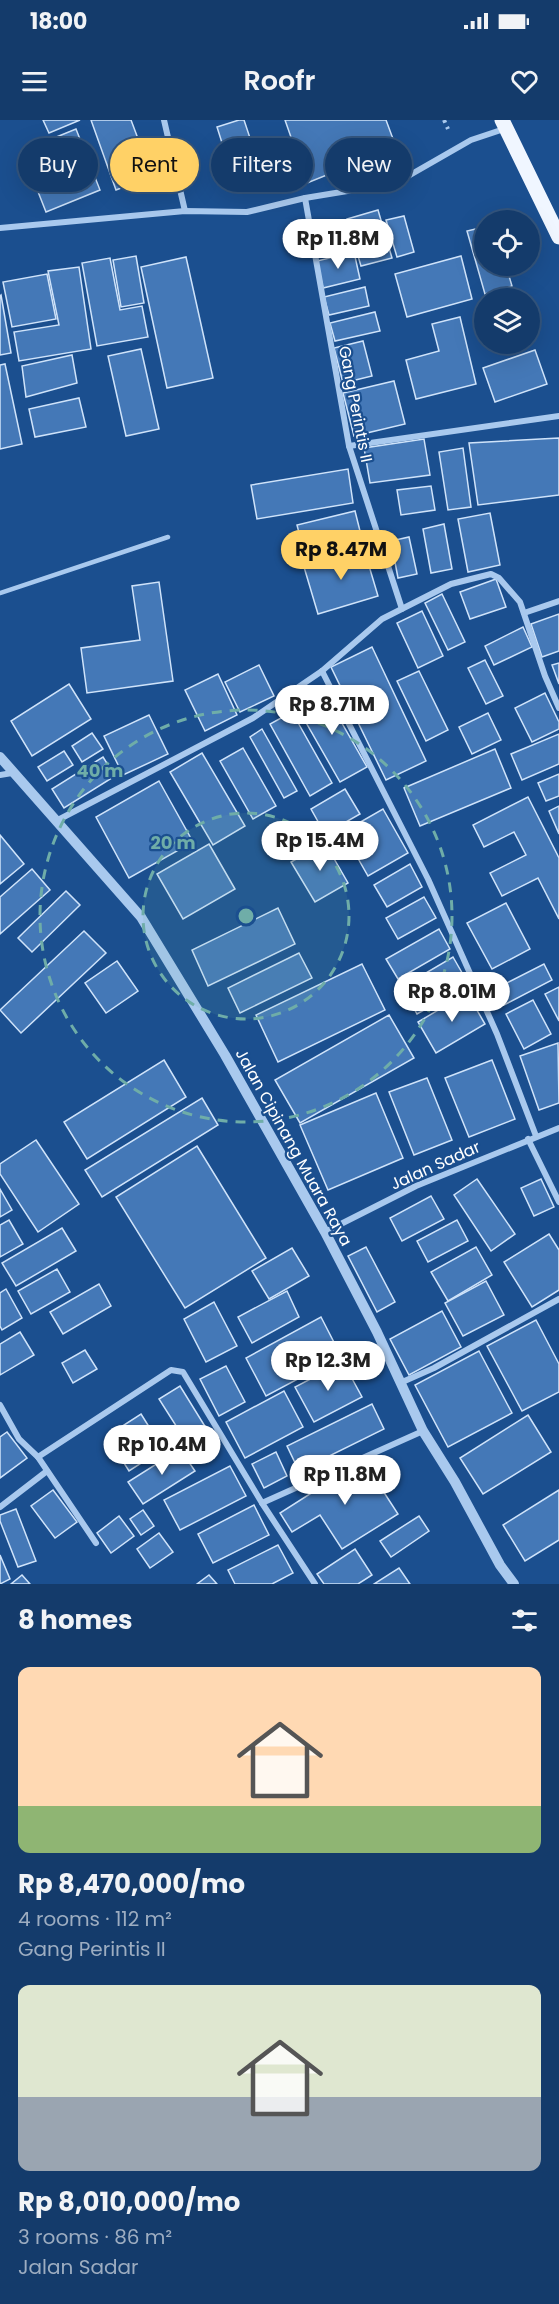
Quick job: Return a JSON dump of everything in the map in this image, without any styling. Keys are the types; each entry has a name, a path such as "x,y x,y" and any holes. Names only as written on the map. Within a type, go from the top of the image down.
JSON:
{"main road":[{"path":"504,124 559,237"}],"street":[{"path":"164,120 185,211"},
{"path":"0,228 185,211 247,212 305,198 396,183 504,124"},
{"name":"Gang Perintis II","path":"305,198 349,446 402,609"},
{"path":"349,446 559,416"},
{"path":"56,820 252,718 322,671 382,620 450,584 491,574 506,584 520,602 545,676 559,708"},
{"path":"524,614 559,601"},
{"path":"322,671 438,900 497,1034 536,1136"},
{"name":"Jalan Cipinang Muara Raya","path":"0,757 141,917 225,1055 325,1232 377,1332 423,1431 514,1584"},
{"path":"0,775 12,772"},
{"name":"Jalan Sadar","path":"325,1232 416,1186 559,1128"},
{"path":"528,1139 559,1202"},
{"path":"400,1383 434,1368 559,1299"},
{"path":"38,1457 171,1370 183,1372 262,1503 315,1584"},
{"path":"0,1405 19,1438 38,1457 96,1543"},
{"path":"262,1503 423,1431"},
{"path":"0,1507 47,1471"}],"lane":[{"path":"0,593 168,537"}],"building":[{"path":"43,120 80,120 49,133"},
{"path":"91,120 131,120 138,138 110,138 110,173"},
{"path":"244,120 250,138 220,138 217,127"},
{"path":"285,120 386,120 393,138 325,138 325,176 313,181 313,138 291,138"},
{"path":"76,129 80,138 54,138"},
{"path":"38,192 95,192 46,212"},
{"path":"378,210 392,258 361,266 347,219"},
{"path":"404,216 414,252 397,257 386,220"},
{"path":"474,229 474,256 467,231"},
{"path":"354,252 360,279 323,288 317,261"},
{"path":"136,256 144,303 121,307 113,260"},
{"path":"461,256 472,299 407,317 395,274"},
{"path":"186,257 213,378 167,388 141,267"},
{"path":"110,258 120,310 142,306 148,337 97,346 82,263"},
{"path":"79,267 91,349 19,361 14,332 59,325 48,271"},
{"path":"47,274 56,319 12,327 3,282"},
{"path":"480,276 509,276 512,286 505,288 483,288"},
{"path":"365,287 369,306 329,315 324,297"},
{"path":"0,296 11,353 0,355"},
{"path":"375,312 380,331 335,341 330,323"},
{"path":"460,317 476,384 416,399 406,360 439,351 432,324"},
{"path":"363,341 372,376 343,383 334,348"},
{"path":"141,349 159,429 126,436 108,356"},
{"path":"523,354 536,354 547,384 495,402 483,368"},
{"path":"72,355 77,383 26,397 22,366"},
{"path":"5,364 22,444 0,449 0,365"},
{"path":"394,381 405,424 354,436 343,393"},
{"path":"79,398 86,427 35,437 29,409"},
{"path":"559,438 559,495 478,505 469,443"},
{"path":"424,439 430,475 370,483 364,448"},
{"path":"463,448 471,507 448,510 439,452"},
{"path":"348,469 353,503 257,519 251,485"},
{"path":"431,486 435,510 401,515 397,490"},
{"path":"355,511 363,543 305,556 297,525"},
{"path":"490,513 500,565 468,572 458,519"},
{"path":"444,524 452,569 431,573 423,529"},
{"path":"409,537 417,574 398,578 391,541"},
{"path":"364,549 378,596 318,614 304,567"},
{"path":"496,579 506,607 470,619 460,592"},
{"path":"159,582 173,681 87,693 81,648 140,640 132,586"},
{"path":"442,594 465,642 448,650 425,603"},
{"path":"422,611 443,656 418,668 397,623"},
{"path":"559,614 559,651 542,657 531,624"},
{"path":"523,627 532,647 494,665 485,646"},
{"path":"372,647 426,761 386,780 331,667"},
{"path":"485,660 503,696 486,704 468,668"},
{"path":"559,663 559,684 552,665"},
{"path":"259,665 274,696 240,712 225,682"},
{"path":"419,671 448,730 426,741 397,681"},
{"path":"218,674 237,715 205,731 185,690"},
{"path":"69,684 91,719 32,756 11,721"},
{"path":"323,690 367,767 340,782 296,705"},
{"path":"545,693 559,722 559,729 532,742 515,708"},
{"path":"292,712 332,783 310,796 270,724"},
{"path":"488,713 501,740 472,754 459,727"},
{"path":"149,715 168,754 123,775 104,736"},
{"path":"262,729 297,791 284,798 250,737"},
{"path":"92,733 103,749 82,762 72,746"},
{"path":"559,734 559,764 522,780 511,754"},
{"path":"243,748 276,806 253,819 220,761"},
{"path":"495,749 511,788 420,826 404,788"},
{"path":"64,751 73,765 47,781 38,767"},
{"path":"202,753 245,826 213,845 170,772"},
{"path":"103,757 115,776 64,808 52,789"},
{"path":"559,774 559,796 546,801 538,783"},
{"path":"159,781 193,842 129,878 96,817"},
{"path":"345,789 360,814 325,834 311,809"},
{"path":"528,797 559,858 559,919 538,878 502,896 490,873 526,855 514,832 484,847 473,825"},
{"path":"559,806 559,834 549,811"},
{"path":"383,809 408,853 368,876 343,832"},
{"path":"0,835 24,864 0,884"},
{"path":"325,843 348,883 315,902 291,862"},
{"path":"209,844 235,889 183,919 157,874"},
{"path":"410,864 422,887 387,907 374,885"},
{"path":"32,869 50,890 0,934 0,897"},
{"path":"66,891 80,905 32,952 18,938"},
{"path":"424,897 436,918 398,939 386,918"},
{"path":"506,903 530,949 492,969 467,923"},
{"path":"278,908 295,944 208,986 192,950"},
{"path":"439,929 450,949 398,979 386,959"},
{"path":"84,931 106,953 21,1033 0,1010"},
{"path":"299,953 312,978 240,1013 228,988"},
{"path":"453,957 469,985 417,1014 402,987"},
{"path":"117,961 138,991 106,1013 85,983"},
{"path":"362,964 385,1010 278,1062 256,1015"},
{"path":"544,964 552,980 504,1005 495,989"},
{"path":"559,987 559,1021 545,994"},
{"path":"467,993 485,1024 436,1053 418,1022"},
{"path":"533,1000 551,1034 524,1049 506,1014"},
{"path":"389,1015 414,1058 300,1123 275,1080"},
{"path":"558,1043 559,1103 539,1110 520,1056"},
{"path":"164,1060 186,1097 87,1159 64,1122"},
{"path":"492,1060 515,1119 469,1137 445,1078"},
{"path":"427,1078 452,1140 414,1155 389,1092"},
{"path":"376,1093 403,1158 328,1190 300,1125"},
{"path":"202,1098 218,1125 102,1197 85,1170"},
{"path":"36,1140 79,1204 38,1232 0,1174 0,1164"},
{"path":"197,1146 266,1258 185,1308 116,1197"},
{"path":"477,1179 515,1234 491,1251 454,1195"},
{"path":"541,1179 554,1207 534,1216 521,1188"},
{"path":"0,1189 12,1210 0,1217"},
{"path":"431,1196 444,1219 402,1241 390,1218"},
{"path":"9,1220 23,1244 0,1257 0,1225"},
{"path":"457,1220 468,1241 428,1262 417,1241"},
{"path":"62,1228 76,1251 16,1286 2,1263"},
{"path":"549,1234 559,1250 559,1290 532,1307 504,1262"},
{"path":"366,1247 395,1302 377,1312 348,1256"},
{"path":"476,1247 492,1275 448,1301 431,1272"},
{"path":"292,1248 309,1276 269,1299 252,1271"},
{"path":"57,1269 70,1292 31,1314 18,1291"},
{"path":"486,1281 504,1315 463,1336 445,1303"},
{"path":"99,1284 111,1306 63,1334 50,1312"},
{"path":"6,1289 22,1318 2,1330 0,1293"},
{"path":"287,1291 299,1317 252,1343 238,1317"},
{"path":"214,1302 237,1346 206,1362 184,1319"},
{"path":"442,1311 461,1347 409,1375 390,1339"},
{"path":"321,1317 341,1356 266,1396 246,1358"},
{"path":"536,1320 559,1364 559,1392 522,1411 487,1346"},
{"path":"20,1332 34,1355 0,1375 0,1344"},
{"path":"85,1350 97,1369 73,1383 62,1363"},
{"path":"479,1351 512,1413 448,1447 415,1385"},
{"path":"343,1362 362,1397 314,1422 295,1387"},
{"path":"226,1366 245,1402 219,1416 200,1379"},
{"path":"180,1386 219,1449 199,1462 159,1399"},
{"path":"284,1391 303,1427 245,1458 226,1422"},
{"path":"372,1404 384,1429 299,1471 287,1446"},
{"path":"141,1414 163,1449 129,1471 107,1436"},
{"path":"528,1415 551,1452 483,1494 460,1458"},
{"path":"7,1432 27,1458 0,1478 0,1437"},
{"path":"180,1449 195,1471 143,1504 128,1482"},
{"path":"276,1452 287,1476 264,1488 252,1464"},
{"path":"363,1460 398,1514 342,1549 320,1515 292,1532 280,1513"},
{"path":"230,1466 246,1496 180,1530 164,1500"},
{"path":"53,1490 77,1522 55,1538 31,1506"},
{"path":"559,1490 559,1540 525,1561 503,1525"},
{"path":"254,1505 269,1535 213,1563 198,1534"},
{"path":"16,1509 36,1561 18,1567 0,1521 0,1515"},
{"path":"143,1510 154,1526 141,1535 130,1519"},
{"path":"119,1516 134,1536 111,1553 97,1533"},
{"path":"419,1516 429,1531 391,1557 380,1541"},
{"path":"159,1533 173,1552 150,1568 137,1549"},
{"path":"278,1545 293,1573 272,1584 235,1584 228,1570"},
{"path":"355,1549 372,1575 358,1584 324,1584 317,1574"},
{"path":"0,1555 10,1579 0,1584"},
{"path":"399,1568 410,1584 374,1584"},
{"path":"22,1575 30,1584 11,1584"},
{"path":"209,1575 217,1584 197,1584"}]}
